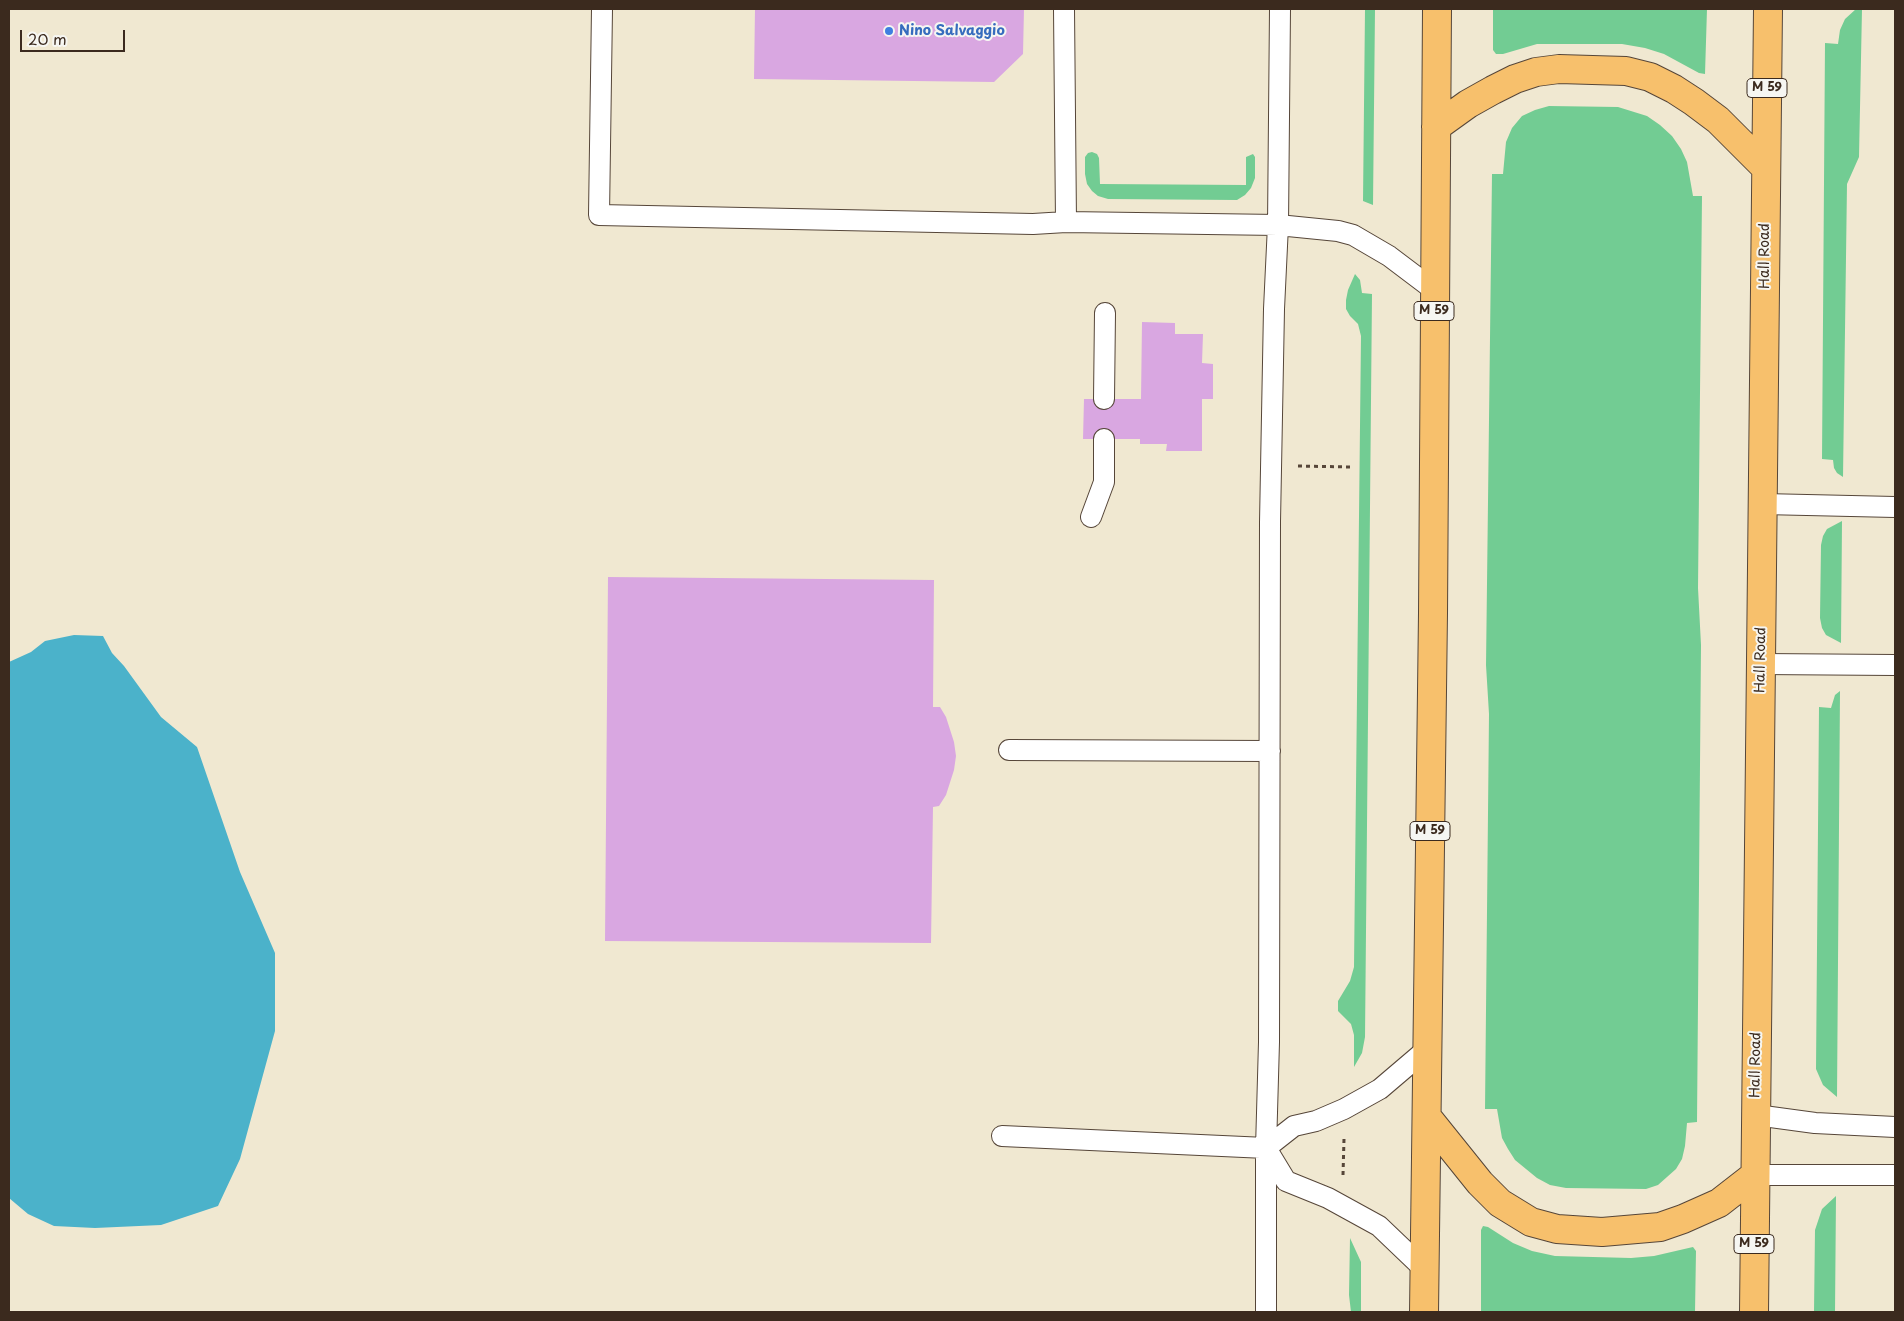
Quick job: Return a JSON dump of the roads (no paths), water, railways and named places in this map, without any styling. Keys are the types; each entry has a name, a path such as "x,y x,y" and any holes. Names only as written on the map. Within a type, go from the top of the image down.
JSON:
{"highway":[{"name":"M 59","path":"1424,1312 1433,613 1437,9"},
{"name":"Hall Road","path":"1754,1312 1768,9"},
{"path":"1436,127 1468,104 1493,90 1515,79 1536,72 1566,69 1626,71 1650,78 1674,89 1694,102 1718,120 1766,168"},
{"path":"1426,1117 1480,1183 1500,1203 1531,1222 1557,1229 1602,1232 1634,1231 1660,1227 1719,1203 1755,1175"}],"lane":[{"path":"602,9 599,215 1033,224 1066,222 1278,225 1338,231 1353,235 1389,256 1434,290"},
{"path":"1064,9 1066,222"},
{"path":"1266,1312 1271,466 1274,309 1278,225 1280,9"},
{"path":"1104,313 1104,399"},
{"path":"1091,518 1104,482 1104,439"},
{"path":"1763,504 1895,507"},
{"path":"1761,664 1895,665"},
{"path":"1009,750 1270,751"},
{"path":"1002,1136 1266,1148 1294,1126 1316,1121 1344,1109 1380,1089 1427,1049"},
{"path":"1756,1115 1815,1123 1895,1127"},
{"path":"1266,1148 1286,1181 1328,1198 1379,1226 1424,1269"},
{"path":"1755,1175 1895,1175"}],"water":[{"path":"74,635 103,636 112,653 124,666 161,717 197,747 240,872 275,953 275,1031 240,1159 218,1206 161,1225 95,1228 54,1226 28,1214 9,1198 9,662 31,652 45,641"}],"place":[{"name":"Nino Salvaggio","path":"889,31"}]}
